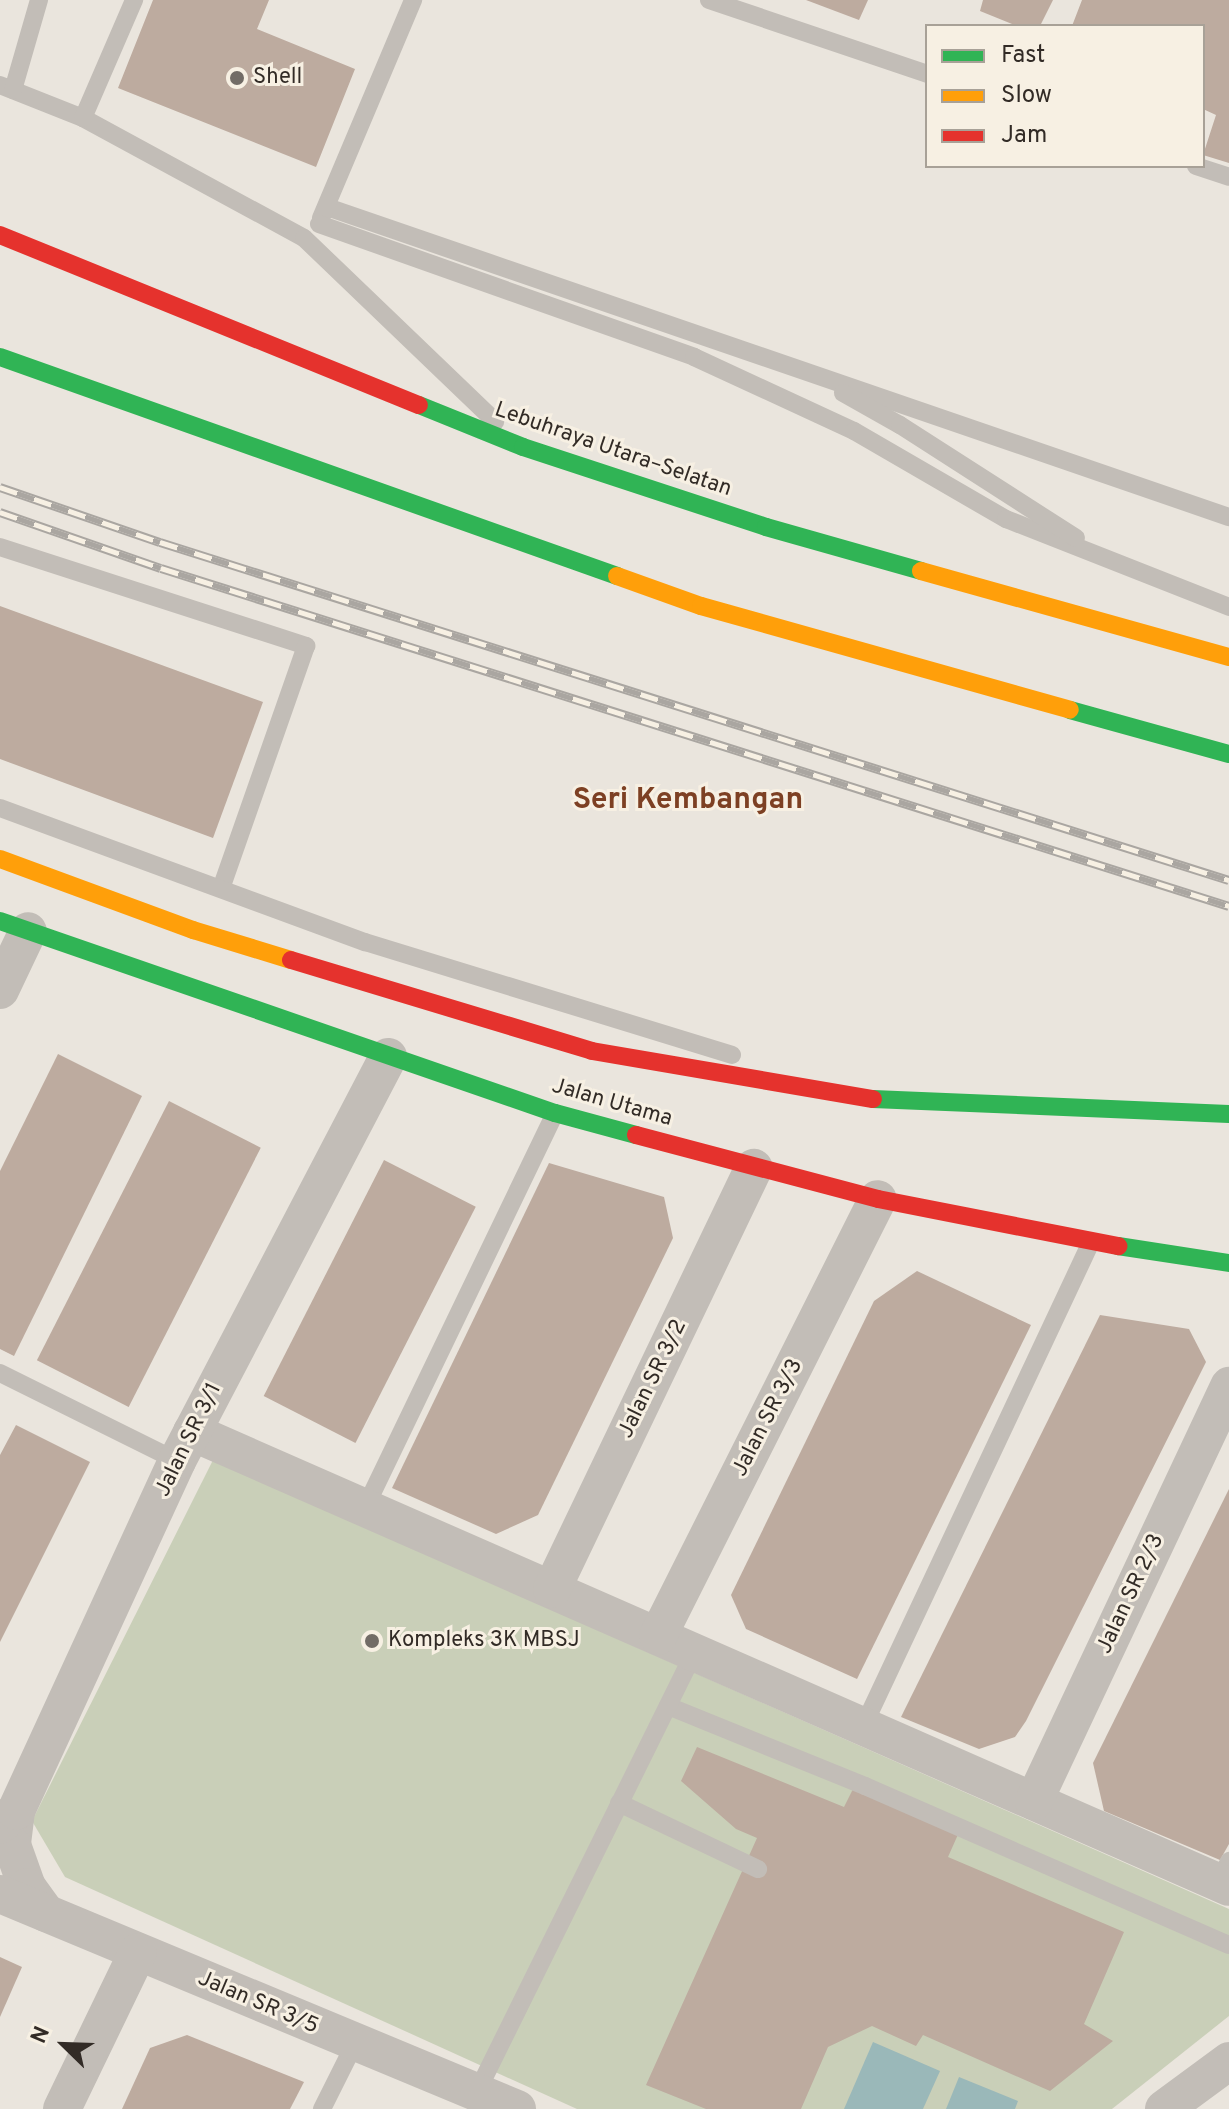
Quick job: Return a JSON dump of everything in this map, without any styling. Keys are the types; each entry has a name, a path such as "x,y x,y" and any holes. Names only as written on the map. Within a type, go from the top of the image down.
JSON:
{"main road":[{"name":"Lebuhraya Utara–Selatan","path":"0,235 523,447 766,527 1229,657"},
{"path":"0,357 701,606 1229,754"},
{"name":"Jalan Utama","path":"0,859 193,930 592,1051 875,1099 1229,1114"},
{"name":"Jalan Utama","path":"14,926 555,1113 878,1199 1091,1242 1229,1263"}],"street":[{"path":"0,990 14,926"},
{"name":"Jalan SR 3/1","path":"8,1818 185,1446 388,1057"},
{"name":"Jalan SR 3/2","path":"552,1589 754,1168"},
{"name":"Jalan SR 3/3","path":"658,1636 878,1199"},
{"name":"Jalan SR 2/3","path":"1034,1801 1229,1386"},
{"path":"185,1446 365,1508 1034,1801 1225,1877"},
{"path":"8,1818 12,1845 27,1887 46,1913"},
{"name":"Jalan SR 3/5","path":"0,1894 517,2109"},
{"path":"62,2109 138,1952"},
{"path":"1164,2109 1229,2061"}],"lane":[{"path":"39,0 6,88 83,118 304,238 523,447"},
{"path":"83,118 134,0"},
{"path":"304,238 323,216 413,0"},
{"path":"709,0 925,73"},
{"path":"1202,168 1229,177"},
{"path":"323,216 799,369 1229,517"},
{"path":"323,216 694,357 854,431 1006,519 1229,607"},
{"path":"799,369 900,425 1117,564"},
{"path":"0,547 306,646 221,889"},
{"path":"0,808 365,942 875,1099"},
{"path":"365,1508 555,1113"},
{"path":"863,1727 1091,1242"},
{"path":"0,1373 185,1446"},
{"path":"477,2092 694,1652"},
{"path":"668,1706 865,1786 1229,1945"},
{"path":"619,1803 758,1869"},
{"path":"322,2109 355,2043"}],"green space":[{"name":"Kompleks 3K MBSJ","path":"213,1460 1229,1909 1229,2016 1112,2109 577,2109 65,1877 32,1821"}],"water":[{"path":"873,2042 940,2071 923,2109 844,2109"},
{"path":"959,2077 1018,2101 1015,2109 946,2109"}],"building":[{"name":"Shell","path":"153,0 269,0 257,29 355,69 316,167 118,88"},
{"path":"806,0 868,0 859,20"},
{"path":"983,0 1053,0 1041,24 1012,24 980,11"},
{"path":"1082,0 1229,0 1229,163 1205,156 1216,115 1205,110 1205,24 1073,24"},
{"path":"0,606 263,702 213,838 0,759"},
{"path":"58,1054 142,1096 14,1356 0,1349 0,1171"},
{"path":"169,1101 261,1148 129,1407 37,1360"},
{"path":"384,1160 476,1207 355,1443 264,1396"},
{"path":"549,1163 664,1197 673,1238 538,1515 496,1534 392,1488"},
{"path":"917,1271 1031,1325 857,1679 746,1629 731,1595 874,1301"},
{"path":"1100,1315 1189,1329 1206,1362 1026,1721 1015,1737 979,1749 901,1717"},
{"path":"16,1425 90,1462 0,1642 0,1455"},
{"path":"1229,1489 1229,1844 1220,1860 1104,1811 1093,1763"},
{"path":"697,1747 844,1807 855,1785 960,1830 948,1857 1124,1932 1084,2024 1113,2041 1050,2091 923,2035 916,2046 872,2026 828,2047 801,2109 706,2109 646,2085 757,1838 736,1829 681,1781"},
{"path":"0,1957 22,1967 0,2017"},
{"path":"187,2035 304,2082 290,2109 122,2109 150,2048"}],"railway":[{"path":"0,487 160,542 1229,880"},
{"path":"0,512 161,568 1229,906"}],"traffic: fast":[{"path":"0,357 617,576"},
{"path":"419,405 523,447 766,527 921,571"},
{"path":"1070,710 1229,754"},
{"path":"0,921 555,1113 636,1135"},
{"path":"873,1099 1229,1114"},
{"path":"1118,1246 1229,1263"}],"traffic: slow":[{"path":"921,571 1229,657"},
{"path":"617,576 701,606 1070,710"},
{"path":"0,859 193,930 291,960"}],"traffic: jam":[{"path":"0,235 419,405"},
{"path":"291,960 592,1051 873,1099"},
{"path":"636,1135 878,1199 1118,1246"}],"place":[{"name":"Shell","path":"237,78"},
{"name":"Kompleks 3K MBSJ","path":"372,1641"}],"district":[{"name":"Seri Kembangan","path":"688,801"}]}
